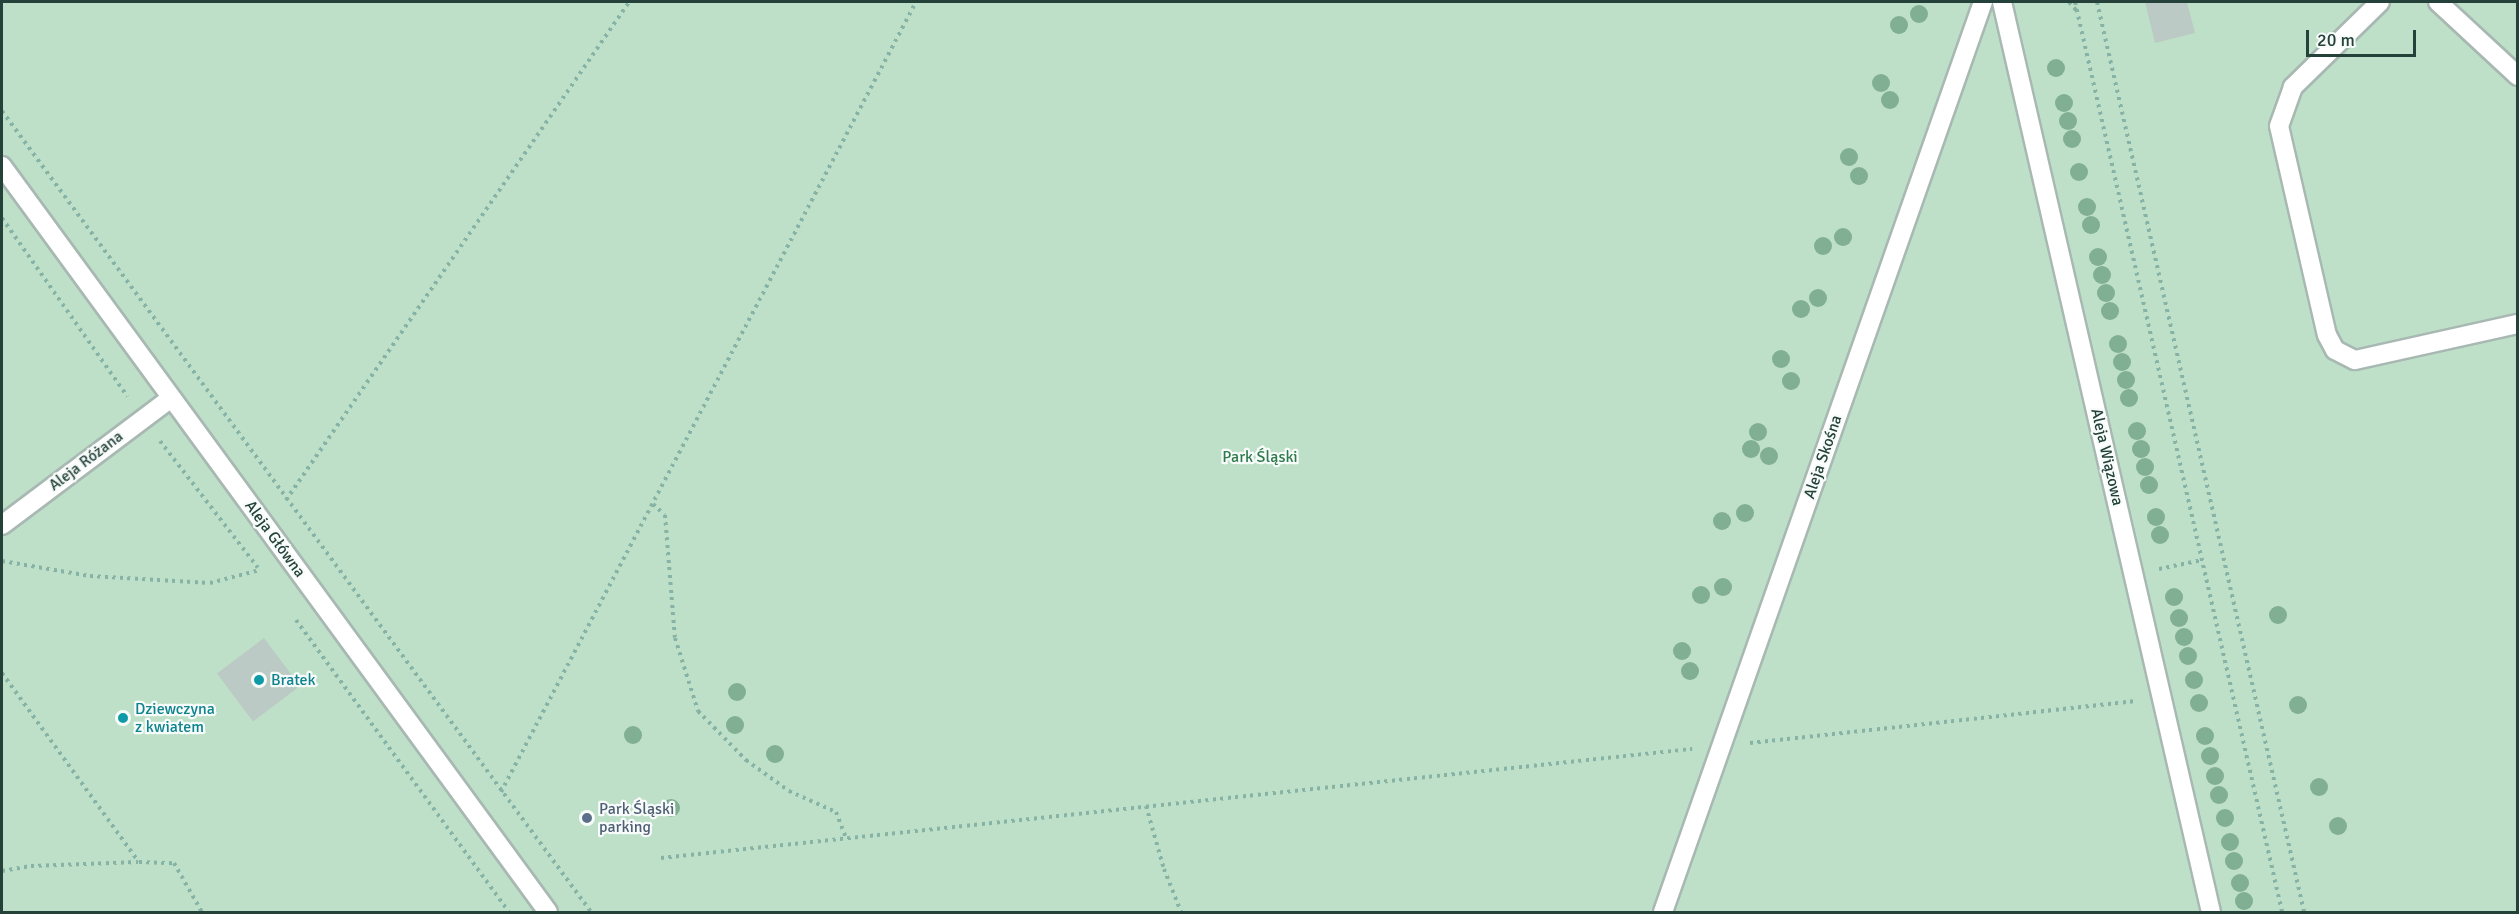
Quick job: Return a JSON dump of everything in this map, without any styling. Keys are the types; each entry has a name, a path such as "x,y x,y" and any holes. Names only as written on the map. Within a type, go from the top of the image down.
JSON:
{"street":[{"name":"Aleja Skośna","path":"1663,912 1983,2"},
{"name":"Aleja Wiązowa","path":"2002,2 2211,912"},
{"path":"2379,2 2293,87 2279,126 2327,335 2335,351 2355,360 2517,324"},
{"path":"2438,2 2517,76"},
{"name":"Aleja Główna","path":"2,166 548,912"},
{"name":"Aleja Różana","path":"2,525 171,398"}],"path":[{"path":"262,521 287,498 629,2"},
{"path":"484,825 916,2"},
{"path":"2068,2 2077,12"},
{"path":"2075,2 2282,912"},
{"path":"2097,2 2304,912"},
{"path":"2,111 591,912"},
{"path":"653,504 665,515 675,638 698,711 746,760 789,791 836,812 845,836"},
{"path":"2133,574 2202,560"},
{"path":"2,561 90,576 210,583 260,570 267,580"},
{"path":"294,618 508,912"},
{"path":"2,673 139,862"},
{"path":"661,858 845,836 1722,746 2161,698"},
{"path":"1146,806 1164,869 1181,912"},
{"path":"2,871 32,866 174,863 202,912"}],"green space":[{"name":"Park Śląski","path":"2,2 2517,2 2517,912 2,912"}],"building":[{"path":"2145,2 2187,2 2195,33 2155,43"},
{"name":"Bratek","path":"264,638 300,686 253,721 217,674"}],"place":[{"name":"Bratek","path":"259,680"},
{"name":"Dziewczyna z kwiatem","path":"123,718"},
{"name":"Park Śląski parking","path":"587,818"}]}
